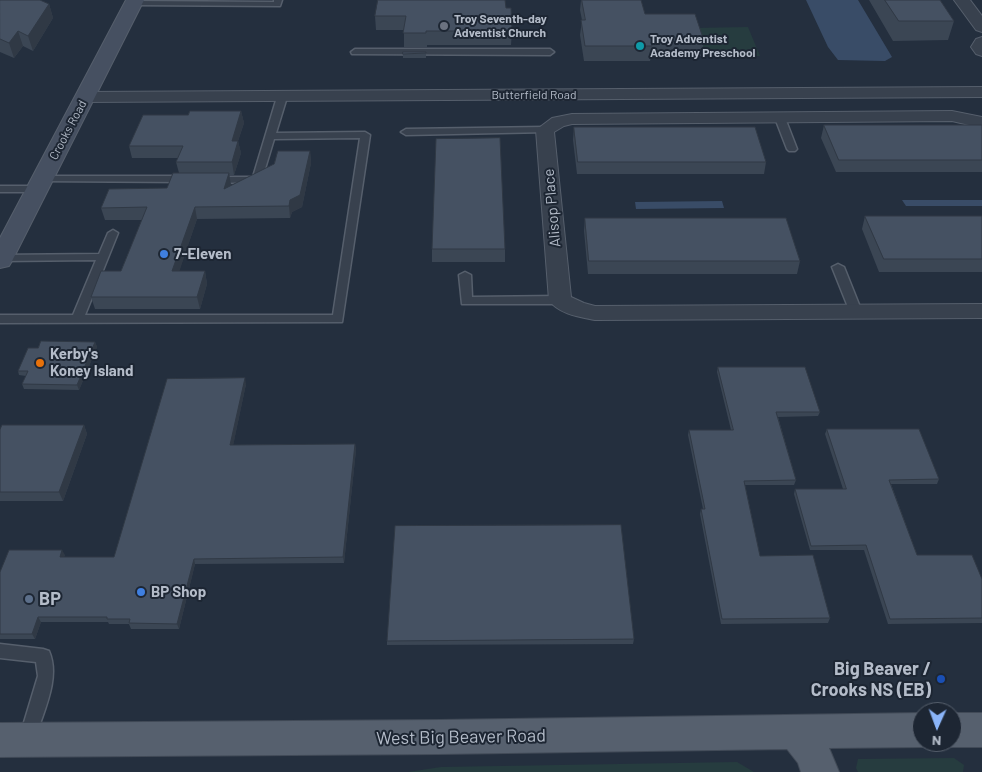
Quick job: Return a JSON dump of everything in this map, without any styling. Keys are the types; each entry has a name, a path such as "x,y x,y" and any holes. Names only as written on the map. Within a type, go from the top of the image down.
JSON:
{"main road":[{"name":"Crooks Road","path":"1,259 134,2"},
{"name":"West Big Beaver Road","path":"13,740 430,737 912,730"},
{"path":"962,730 982,730"},
{"path":"796,732 813,753 820,772"}],"street":[{"path":"962,0 982,27"},
{"path":"982,42 979,47 982,51"},
{"name":"Butterfield Road","path":"85,97 982,92"},
{"path":"545,130 558,122 572,119 952,116 963,117 982,123"},
{"name":"Alisop Place","path":"545,130 560,300"},
{"path":"560,300 577,309 595,313 982,311"}],"lane":[{"path":"134,2 277,4 278,0"},
{"path":"355,52 550,52"},
{"path":"0,189 39,184 257,180 282,96"},
{"path":"780,118 792,149"},
{"path":"406,132 545,130"},
{"path":"0,319 338,319 365,135 270,136"},
{"path":"77,320 113,233"},
{"path":"1,259 103,257"},
{"path":"838,267 856,312"},
{"path":"465,274 466,301 560,300"},
{"path":"0,651 43,656 46,676 13,740"}],"green space":[{"path":"748,27 760,56 701,56 693,28"},
{"path":"954,758 964,765 963,772 858,772 856,768 858,759"},
{"path":"737,762 754,772 408,772 441,767"}],"water":[{"path":"806,0 858,0 892,57 885,61 838,60 828,47"},
{"path":"902,200 982,200 982,206 906,206"},
{"path":"722,201 724,208 636,209 635,202"}],"building":[{"path":"0,0 40,0 49,4 28,36 18,31 9,43 0,39"},
{"path":"378,0 505,0 506,8 511,8 512,31 426,31 426,33 403,33 406,16 375,16"},
{"name":"Troy Adventist Academy Preschool","path":"582,0 641,0 645,14 695,14 704,41 651,42 652,46 585,46 581,20 585,20"},
{"path":"885,0 940,0 954,21 899,21"},
{"path":"403,52 426,52 426,53 403,54"},
{"path":"190,111 241,111 232,141 238,141 232,162 176,162 183,146 129,146 143,115 188,115"},
{"path":"824,125 982,125 982,160 839,160"},
{"path":"574,127 755,127 766,162 578,162"},
{"path":"500,138 505,249 432,249 436,139"},
{"path":"278,151 310,151 300,195 290,200 289,206 195,207 172,271 205,271 197,297 91,297 101,271 121,271 147,207 101,208 109,189 167,188 173,173 229,173 224,189 274,164"},
{"path":"865,216 982,216 982,259 884,259"},
{"path":"585,218 786,218 800,261 589,261"},
{"path":"41,341 95,342 77,385 22,384 28,371 18,371 28,348 38,348"},
{"path":"718,367 805,367 820,412 776,412 796,480 744,481 760,556 813,555 830,618 722,619 701,509 705,509 689,430 733,430"},
{"path":"245,378 230,445 355,444 343,557 194,559 177,624 129,623 130,619 107,619 107,617 38,617 32,634 0,634 0,572 9,550 62,550 60,557 114,557 167,379"},
{"path":"2,425 84,425 59,492 0,492 0,430"},
{"path":"827,429 919,429 939,479 889,480 917,555 972,555 982,579 982,618 890,619 866,545 811,546 795,489 846,489"},
{"path":"621,525 634,639 387,641 395,526"}],"place":[{"name":"Troy Seventh-day Adventist Church","path":"444,26"},
{"name":"Troy Adventist Academy Preschool","path":"640,46"},
{"name":"7-Eleven","path":"164,254"},
{"name":"Kerby's Koney Island","path":"40,363"},
{"name":"BP Shop","path":"141,592"},
{"name":"BP","path":"29,599"},
{"name":"Big Beaver / Crooks NS (EB)","path":"941,679"}]}
